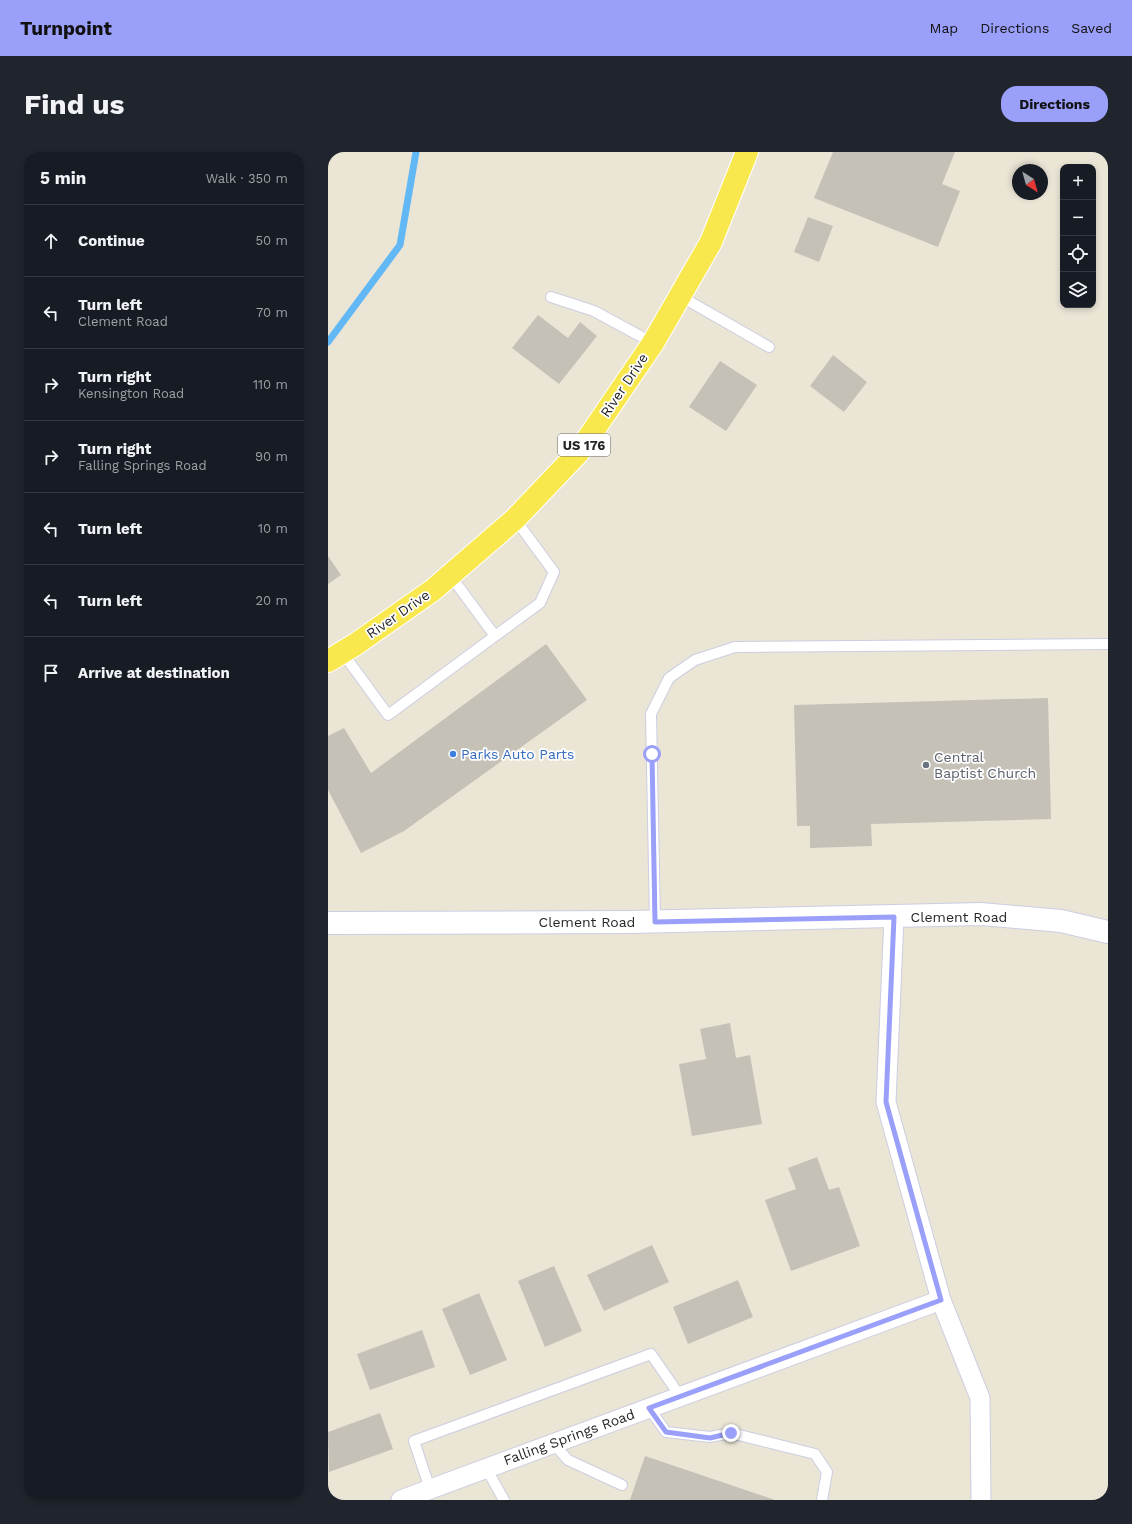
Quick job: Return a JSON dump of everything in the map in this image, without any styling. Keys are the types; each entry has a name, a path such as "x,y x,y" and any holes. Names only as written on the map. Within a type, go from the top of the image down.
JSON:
{"main road":[{"name":"River Drive","path":"335,657 433,590 516,519 578,454 653,343 711,242 747,152"}],"street":[{"name":"Clement Road","path":"328,923 655,922 988,915 1061,921 1108,932"},
{"path":"894,917 886,1102 941,1300 980,1398 981,1500"},
{"name":"Falling Springs Road","path":"401,1500 941,1300"}],"lane":[{"path":"551,296 594,311 653,343"},
{"path":"680,296 769,347"},
{"path":"335,657 388,715 540,603 554,572 516,519"},
{"path":"450,575 495,636"},
{"path":"655,922 651,714 669,678 695,660 735,647 1108,644"},
{"path":"430,1489 414,1441 422,1438 651,1354 680,1396"},
{"path":"649,1408 666,1432 710,1438 731,1433 815,1454 827,1472 822,1500"},
{"path":"553,1444 568,1460 622,1485"},
{"path":"486,1468 504,1500"}],"building":[{"path":"833,152 955,152 942,184 960,191 938,247 814,198"},
{"path":"808,217 833,226 819,262 794,252"},
{"path":"538,315 568,338 580,322 597,336 559,384 512,348"},
{"path":"833,355 867,382 844,412 810,386"},
{"path":"720,361 757,385 726,431 689,407"},
{"path":"328,556 341,575 328,584"},
{"path":"546,644 587,700 404,831 361,853 328,790 328,736 344,728 371,773"},
{"path":"1048,698 1051,819 871,824 872,846 810,848 810,826 797,826 794,705"},
{"path":"730,1023 736,1058 750,1055 762,1124 692,1136 679,1064 706,1059 700,1029"},
{"path":"817,1157 829,1190 839,1187 860,1246 791,1271 765,1200 796,1189 788,1168"},
{"path":"652,1245 669,1282 604,1311 587,1275"},
{"path":"554,1266 582,1331 545,1347 518,1281"},
{"path":"738,1280 753,1317 688,1344 673,1307"},
{"path":"479,1293 507,1360 470,1375 442,1309"},
{"path":"422,1330 435,1367 370,1390 357,1354"},
{"path":"380,1413 393,1449 329,1472 328,1432"},
{"path":"645,1456 775,1500 630,1500"}],"waterway":[{"path":"328,342 400,245 416,152"}],"place":[{"name":"Parks Auto Parts","path":"453,754"},
{"name":"Central Baptist Church","path":"926,765"}],"route":[{"path":"652,754 655,922 894,917 886,1102 941,1300 649,1408 666,1432 710,1438 731,1433"}]}
